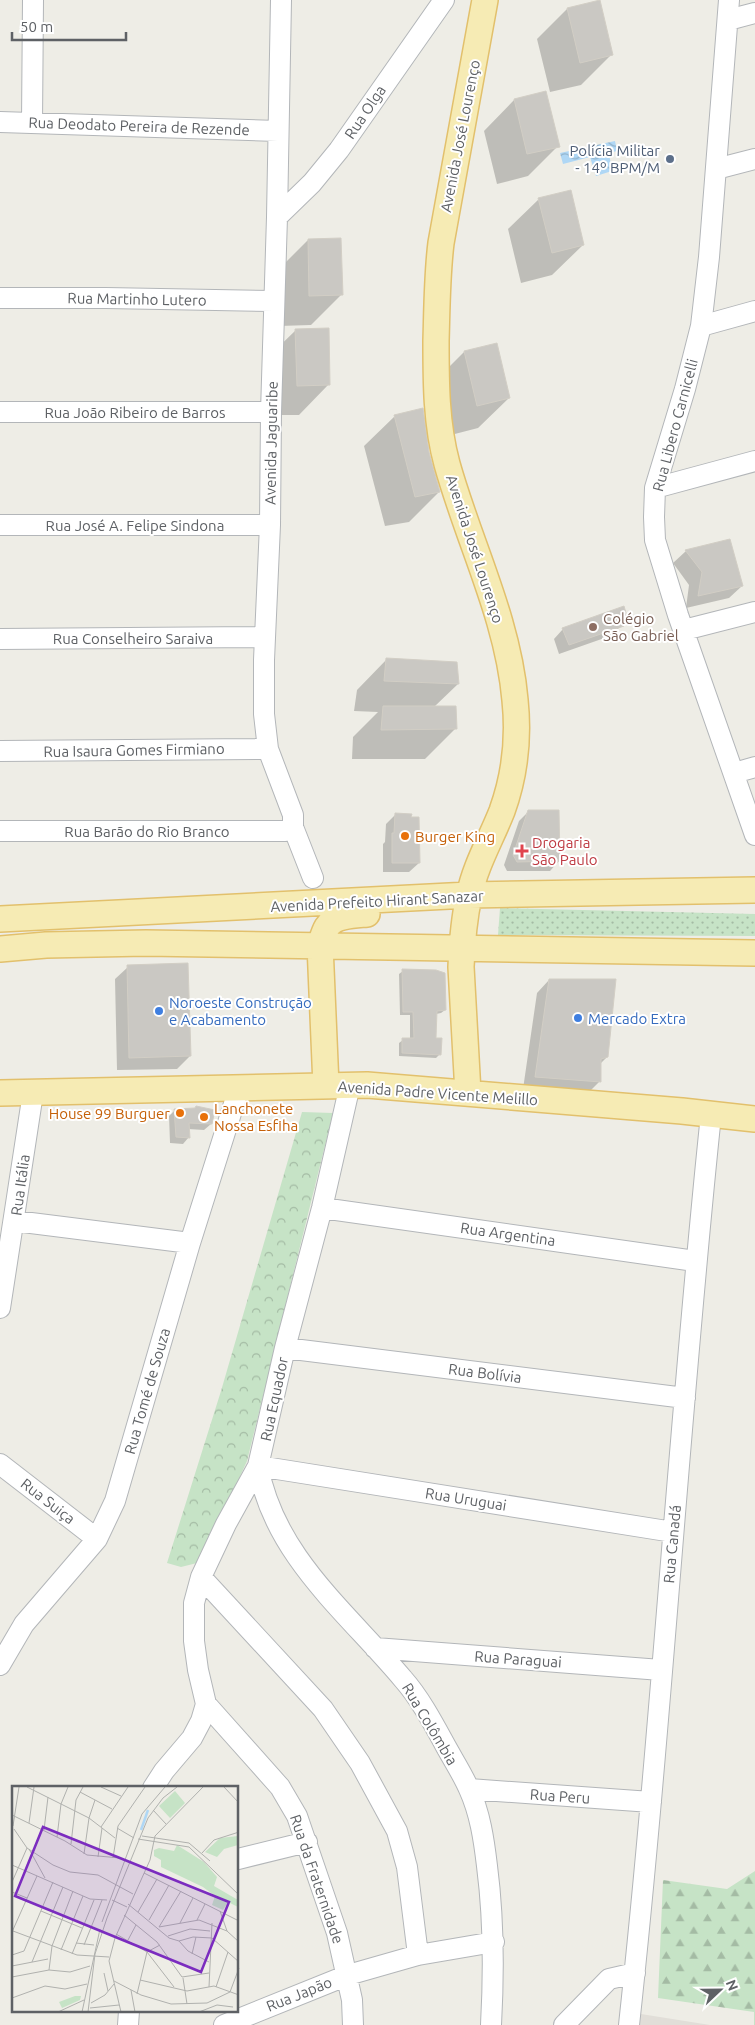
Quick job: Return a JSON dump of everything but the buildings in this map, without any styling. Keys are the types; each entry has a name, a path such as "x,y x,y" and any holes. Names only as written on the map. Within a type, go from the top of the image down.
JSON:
{"main road":[{"name":"Avenida José Lourenço","path":"468,1093 461,967 462,949 469,895 511,783 517,754 515,701 510,661 498,614 447,462 439,422 437,283 441,243 486,0"},
{"name":"Avenida Prefeito Hirant Sanazar","path":"0,919 469,895 755,890"},
{"path":"338,1086 320,945 327,925 332,921 351,916 400,908 419,898"},
{"path":"0,949 46,945 146,943 755,953"},
{"name":"Avenida Padre Vicente Melillo","path":"0,1093 338,1086 468,1093 755,1119"}],"street":[{"path":"32,123 33,0"},
{"name":"Avenida Jaguaribe","path":"281,0 264,714 268,749 293,815 293,827 314,878"},
{"name":"Rua Olga","path":"277,217 312,183 339,150 444,0"},
{"name":"Rua Libero Carnicelli","path":"729,0 709,257 701,326 685,389 655,488 655,540 755,835"},
{"path":"728,20 755,13"},
{"name":"Rua Deodato Pereira de Rezende","path":"0,122 278,131"},
{"path":"716,169 755,159"},
{"name":"Rua Martinho Lutero","path":"0,298 274,301"},
{"path":"701,326 755,311"},
{"name":"Rua João Ribeiro de Barros","path":"0,412 271,412"},
{"path":"655,488 755,461"},
{"name":"Rua José A. Felipe Sindona","path":"0,525 270,524"},
{"path":"684,630 755,612"},
{"name":"Rua Conselheiro Saraiva","path":"0,638 265,637"},
{"name":"Rua Isaura Gomes Firmiano","path":"0,751 268,749"},
{"path":"734,773 755,767"},
{"name":"Rua Barão do Rio Branco","path":"0,830 285,831 293,827"},
{"name":"Rua Equador","path":"206,1704 198,1670 194,1640 194,1603 202,1577 226,1524 258,1466 285,1348 322,1208 338,1086"},
{"name":"Rua Tomé de Souza","path":"0,1665 24,1624 97,1538 114,1502 190,1243 239,1088"},
{"name":"Rua Itália","path":"0,1308 33,1093"},
{"name":"Rua Canadá","path":"629,2025 651,1802 696,1261 711,1115"},
{"name":"Rua Argentina","path":"322,1208 696,1261"},
{"path":"14,1221 190,1243"},
{"name":"Rua Bolívia","path":"285,1348 685,1398"},
{"name":"Rua Suiça","path":"0,1464 97,1538"},
{"name":"Rua Uruguai","path":"258,1466 673,1532"},
{"name":"Rua Colômbia","path":"258,1466 262,1487 284,1539 305,1570 404,1680 433,1723 469,1790 478,1816 484,1845 493,1909 494,1942 491,2025"},
{"path":"202,1577 324,1709 360,1763 397,1831 407,1867 418,1955"},
{"name":"Rua Paraguai","path":"376,1648 661,1670"},
{"path":"154,1786 164,1771 192,1738 201,1721 206,1704"},
{"name":"Rua da Fraternidade","path":"206,1704 280,1787 297,1816 337,1933 348,1975 353,2025"},
{"name":"Rua Peru","path":"469,1790 651,1802"},
{"path":"239,1859 307,1842"},
{"name":"Rua Japão","path":"224,2025 348,1975 418,1955 494,1942"},
{"path":"564,2025 609,1979 634,1973"},
{"path":"128,2025 129,2012"}],"shaded area":[{"path":"641,2014 710,2025 640,2025"}],"green space":[{"path":"500,908 755,914 755,936 498,935"},
{"path":"302,1112 333,1113 247,1461 201,1562 181,1567 167,1563 221,1391"},
{"path":"755,1871 755,2025 754,2012 658,1998 663,1880 727,1889"}],"water":[{"path":"615,141 617,151 609,153 612,171 596,176 590,157 563,164 560,153"}],"place":[{"name":"Polícia Militar - 14º BPM/M","path":"670,159"},
{"name":"Colégio São Gabriel","path":"593,627"},
{"name":"Burger King","path":"405,836"},
{"name":"Drogaria São Paulo","path":"522,851"},
{"name":"Noroeste Construção e Acabamento","path":"159,1011"},
{"name":"Mercado Extra","path":"578,1018"},
{"name":"House 99 Burguer","path":"180,1113"},
{"name":"Lanchonete Nossa Esfiha","path":"204,1117"}]}
